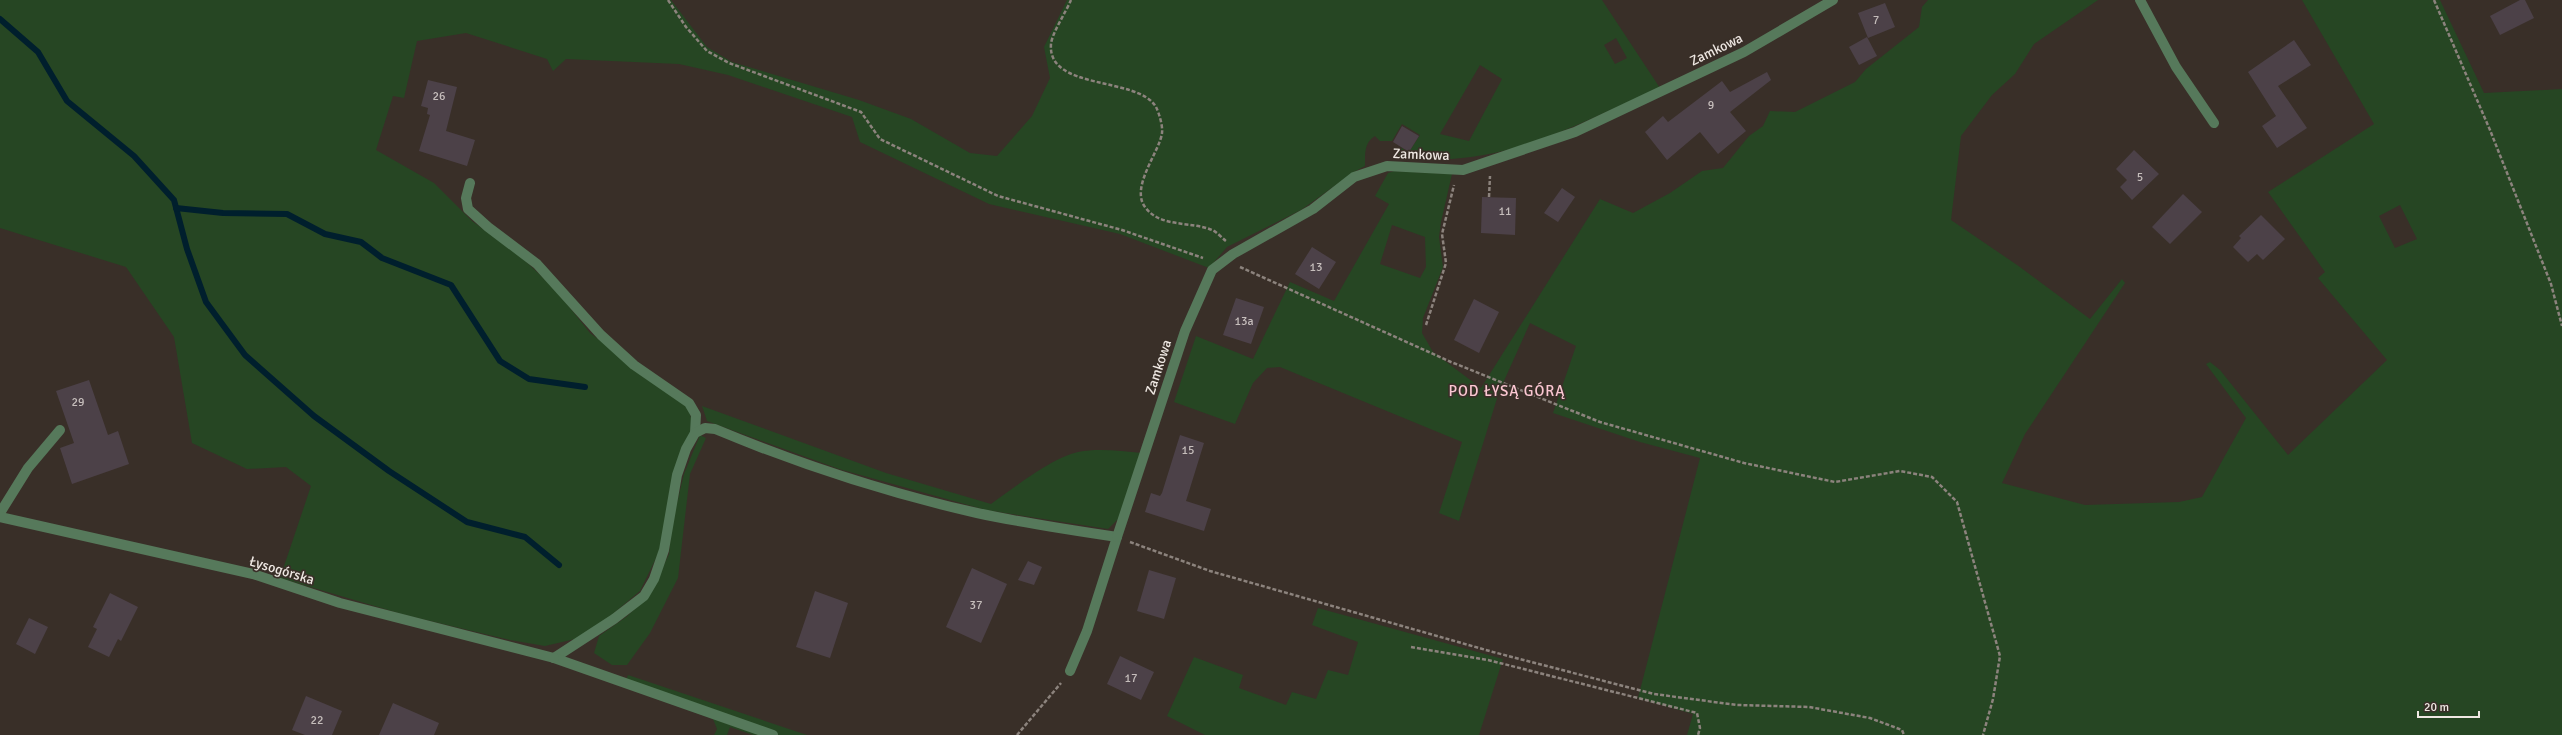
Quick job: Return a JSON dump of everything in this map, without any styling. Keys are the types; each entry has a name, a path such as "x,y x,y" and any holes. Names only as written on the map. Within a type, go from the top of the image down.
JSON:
{"street":[{"name":"Zamkowa","path":"1070,671 1087,631 1185,331 1212,270 1233,254 1313,209 1354,177 1386,166 1459,169 1574,132 1744,52 1833,0"},
{"path":"2140,0 2172,60 2214,123"},
{"path":"470,183 466,198 468,209 488,228 537,264 601,335 634,365 689,403 696,415 695,433 686,448 677,475 664,550 654,579 644,596 614,619 554,658"},
{"path":"695,433 705,428 715,429 785,457 977,513 1117,537"},
{"path":"0,513 28,468 60,430"},
{"name":"Łysogórska","path":"0,517 253,574 340,603 554,658 773,735"}],"path":[{"path":"668,0 686,27 707,51 728,63 861,112 880,139 998,196 1122,230 1220,264"},
{"path":"1071,0 1051,42 1051,52 1062,69 1103,84 1133,89 1155,106 1162,133 1145,171 1142,188 1144,206 1154,217 1214,230 1227,242 1240,266 1247,270 1451,362 1600,422 1744,463 1836,482 1900,471 1932,477 1957,502 2000,656 1993,699 1983,735"},
{"path":"2434,0 2490,130 2552,284 2562,326"},
{"path":"1426,325 1444,277 1446,263 1442,234 1459,169"},
{"path":"1489,198 1490,173"},
{"path":"1117,537 1210,571 1493,652 1654,694 1737,705 1809,707 1870,718 1902,730 1904,735"},
{"path":"1411,648 1488,660 1697,713 1700,728 1698,735"},
{"path":"1017,735 1070,671"}],"green space":[{"path":"0,0 671,0 707,47 732,62 859,100 911,119 970,153 997,156 1032,116 1050,78 1044,47 1067,0 1602,0 1660,88 1548,137 1490,154 1460,158 1430,159 1397,155 1400,147 1409,152 1420,135 1402,124 1392,141 1380,141 1375,136 1371,139 1366,149 1365,166 1354,172 1301,210 1227,247 1209,268 1120,234 989,204 860,142 852,117 728,75 679,64 566,59 553,71 547,59 466,33 417,41 404,98 393,96 376,150 434,183 472,221 518,254 555,289 590,333 683,403 689,410 692,422 690,434 670,489 660,550 640,591 602,623 575,639 545,646 510,640 405,615 280,578 311,486 286,467 247,469 192,443 174,337 126,267 0,228","holes":["1616,38 1627,58 1615,64 1604,45","1480,65 1502,79 1469,141 1440,134"]},
{"path":"1928,0 2098,0 2034,44 2015,74 1992,95 1961,136 1951,220 2020,267 2090,319 2122,279 2125,283 2025,434 2002,483 2085,505 2179,502 2202,497 2246,418 2206,364 2210,362 2220,370 2288,455 2387,360 2318,278 2325,272 2268,192 2374,124 2302,0 2440,0 2484,93 2562,89 2562,735 1687,735 1693,714 1638,698 1700,458 1640,442 1553,413 1576,346 1530,323 1499,392 1459,521 1439,513 1462,442 1280,367 1267,368 1253,383 1235,424 1174,402 1196,336 1253,359 1290,282 1334,301 1389,204 1375,196 1388,173 1394,171 1452,174 1439,237 1443,267 1423,318 1422,333 1433,352 1481,388 1600,199 1633,213 1670,193 1702,171 1723,168 1749,136 1763,126 1770,111 1795,112 1855,82 1866,69 1919,27 1922,7","holes":["2400,205 2417,239 2395,248 2379,216","1392,225 1425,237 1426,267 1420,278 1380,264"]},
{"path":"702,406 886,473 991,504 1033,474 1067,455 1093,450 1142,453 1120,517 1108,529 986,510 839,469 707,421"},
{"path":"700,435 706,438 690,474 678,578 650,633 627,665 612,665 594,653 599,636 626,617 649,596 669,554 672,523 684,474"},
{"path":"1318,608 1503,659 1479,735 1205,735 1167,716 1194,657 1243,675 1239,688 1286,705 1292,692 1316,699 1328,670 1348,675 1358,642 1312,625"},
{"path":"628,675 807,735 753,735 730,727 727,735 714,735 717,729 713,719 623,687"}],"building":[{"path":"2520,0 2525,0 2534,18 2500,35 2490,16"},
{"path":"1885,3 1895,27 1868,38 1858,13"},
{"path":"1867,37 1877,56 1859,65 1849,47"},
{"path":"2294,40 2311,65 2278,86 2307,128 2277,148 2262,126 2276,116 2248,72"},
{"path":"1767,72 1771,80 1730,112 1746,131 1718,154 1700,132 1667,160 1645,132 1663,116 1668,122 1722,81 1730,92"},
{"path":"428,80 457,87 446,131 475,140 467,166 419,151 430,115 427,114 428,108 421,106"},
{"path":"1402,126 1419,136 1409,152 1393,142"},
{"path":"2134,150 2159,174 2132,200 2120,187 2127,180 2116,169"},
{"path":"1562,188 1575,197 1558,222 1544,213"},
{"path":"2183,194 2202,212 2170,244 2152,227"},
{"path":"1482,197 1516,198 1515,235 1481,233"},
{"path":"2261,215 2285,239 2263,260 2257,254 2248,262 2233,247 2241,238 2239,236"},
{"path":"1312,247 1336,262 1319,289 1295,274"},
{"path":"1236,298 1264,307 1251,344 1223,335"},
{"path":"1474,299 1499,312 1479,353 1454,340"},
{"path":"89,380 108,435 118,431 129,464 72,484 60,448 74,443 56,391"},
{"path":"1180,435 1204,443 1186,501 1211,509 1204,531 1145,512 1151,493 1160,496 1162,493"},
{"path":"1028,561 1042,567 1034,585 1018,580"},
{"path":"972,568 1007,584 981,643 946,627"},
{"path":"1149,570 1176,578 1164,619 1137,611"},
{"path":"815,591 848,603 830,658 796,647"},
{"path":"110,593 138,607 121,641 118,639 109,657 88,647 97,629 93,627"},
{"path":"29,618 48,627 35,654 16,644"},
{"path":"1120,656 1154,672 1141,700 1107,684"},
{"path":"306,696 342,711 332,735 305,735 292,730"},
{"path":"393,703 439,723 434,735 379,735"}],"waterway":[{"path":"0,19 38,52 67,101 134,156 174,200 187,249 206,302 245,355 314,416 389,471 467,522 525,537 559,565"},
{"path":"176,208 223,213 287,214 325,234 361,242 382,258 451,285 500,361 529,379 585,387"}],"district":[{"name":"POD ŁYSĄ GÓRĄ","path":"1507,391"}]}
